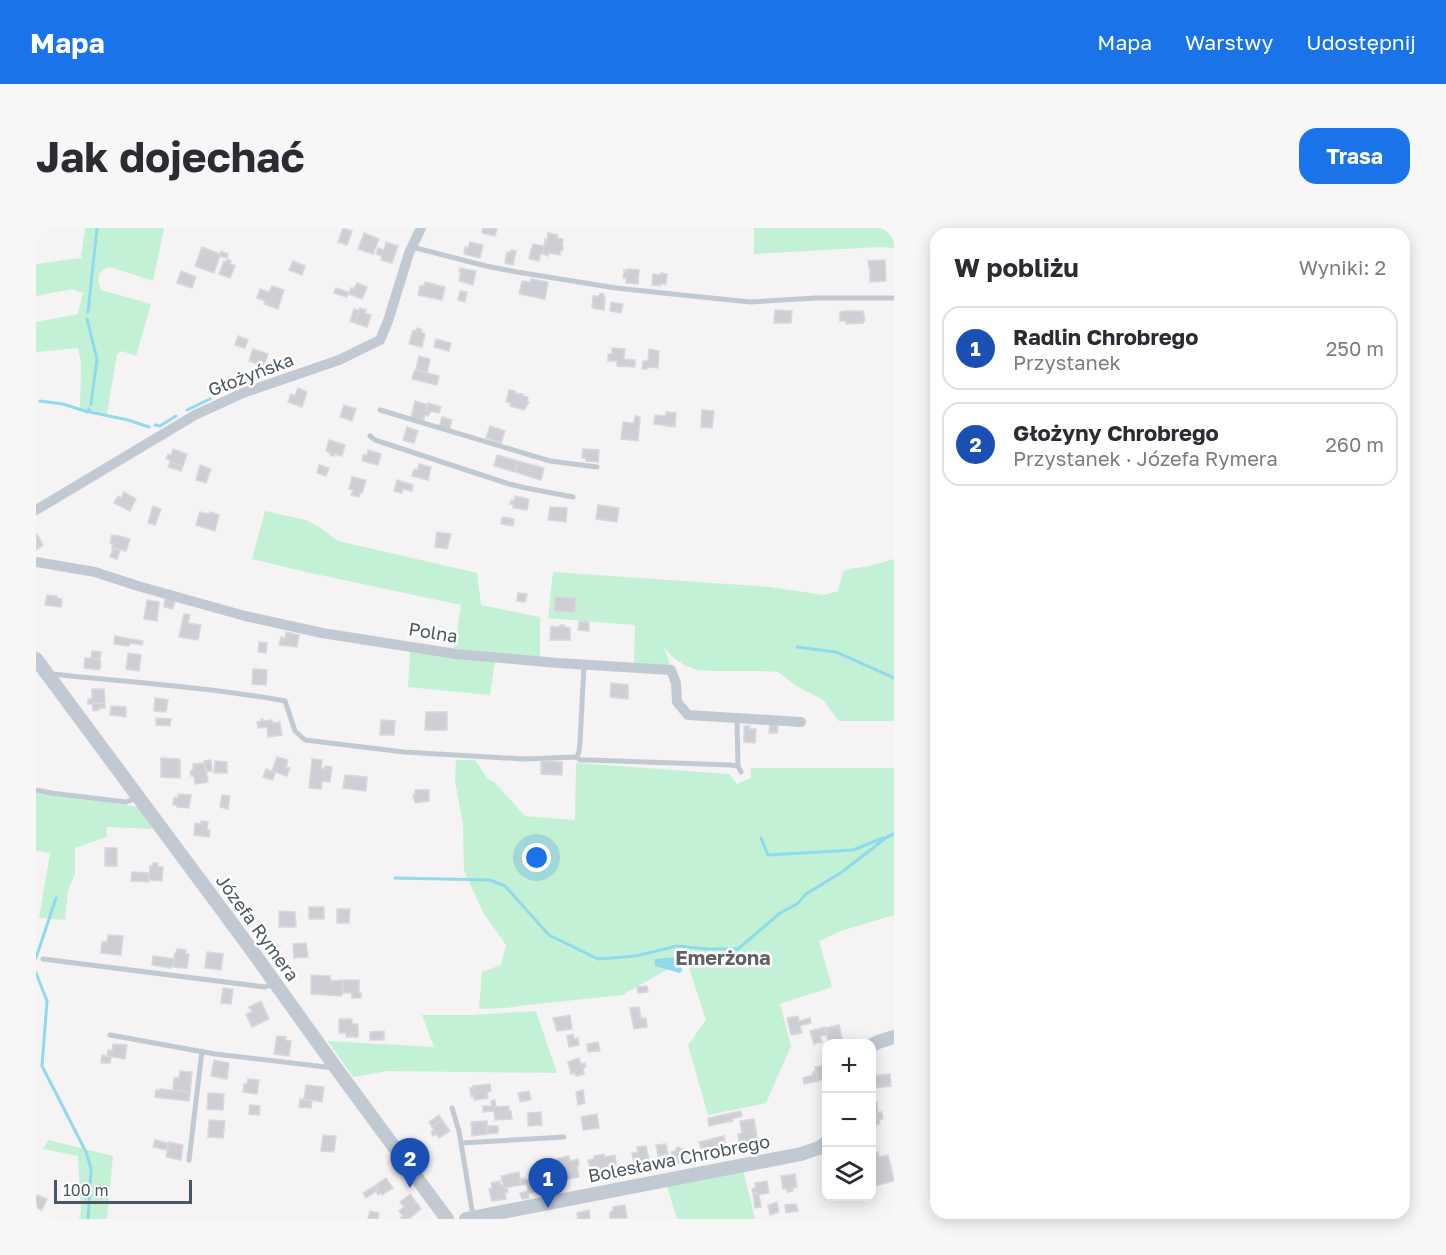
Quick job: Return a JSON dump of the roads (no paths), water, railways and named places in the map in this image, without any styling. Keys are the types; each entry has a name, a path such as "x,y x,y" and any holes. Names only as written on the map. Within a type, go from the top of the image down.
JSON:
{"street":[{"name":"Głożyńska","path":"36,510 195,416 243,393 339,360 380,340 412,247 421,228"},
{"name":"Polna","path":"36,562 94,572 234,613 322,633 456,654 671,670 676,682 677,702 688,715 801,722"},
{"name":"Józefa Rymera","path":"36,659 447,1219"},
{"path":"876,1042 894,1036"},
{"name":"Bolesława Chrobrego","path":"470,1218 801,1154 822,1146"}],"lane":[{"path":"412,247 517,272 682,296 750,302 815,298 894,298"},
{"path":"380,411 542,459 597,467"},
{"path":"370,436 375,440 509,484 573,497"},
{"path":"576,757 580,742 584,665"},
{"path":"46,673 285,700 295,731 305,740 404,752 524,759 576,757 580,760 739,769 737,718"},
{"path":"36,789 51,793 126,802 138,797"},
{"path":"43,959 265,987 275,984"},
{"path":"110,1035 202,1051 336,1068"},
{"path":"189,1160 202,1051"},
{"path":"452,1108 461,1143 470,1218"},
{"path":"461,1143 564,1137"}],"water":[{"path":"679,957 682,965 680,973 655,966 655,959"}],"waterway":[{"path":"88,312 97,228"},
{"path":"87,319 97,359 91,404"},
{"path":"187,410 210,399"},
{"path":"40,401 63,404 88,412 89,409 90,412 149,427"},
{"path":"155,425 160,426 176,416"},
{"path":"797,647 836,652 894,678"},
{"path":"395,878 490,880 505,886 549,935 598,959 636,956 677,946 738,949 780,913 797,904 806,894 842,872 894,834"},
{"path":"761,838 768,855 853,850 883,838"},
{"path":"36,958 56,898"},
{"path":"36,973 47,1001 42,1066 86,1152 91,1168 88,1219"}],"place":[{"name":"Głożyny Chrobrego","path":"410,1188"},
{"name":"Radlin Chrobrego","path":"548,1208"}],"district":[{"name":"Emerżona","path":"723,958"}]}
